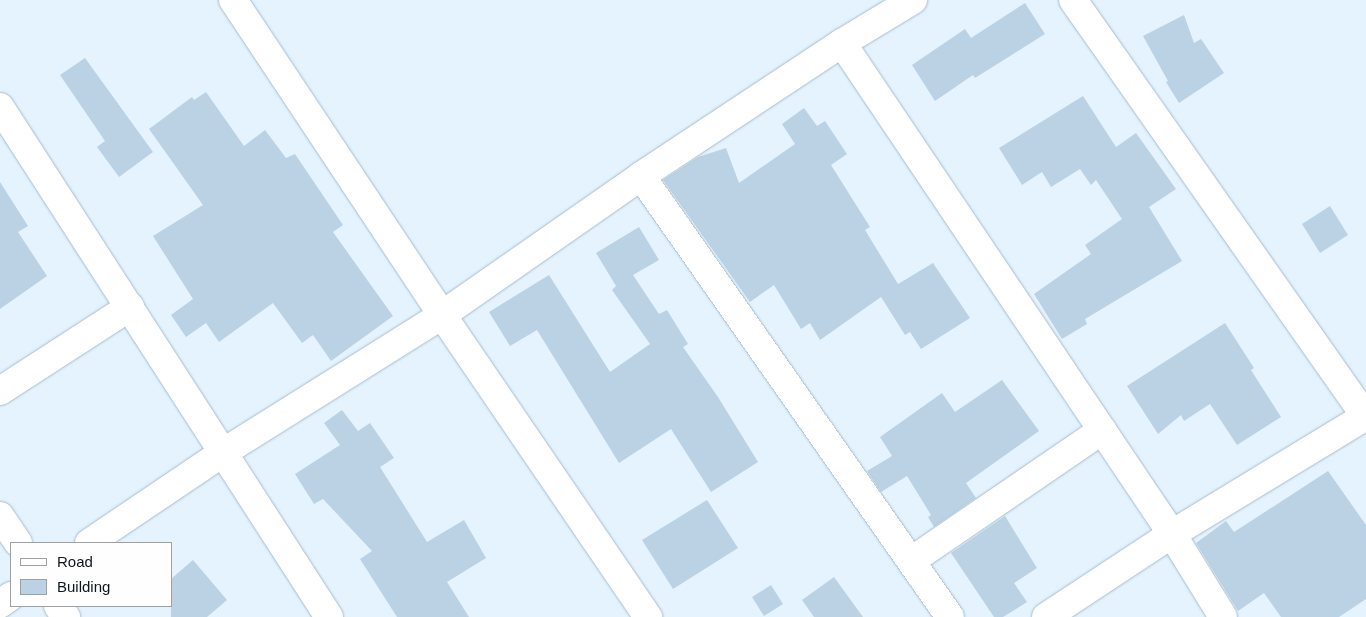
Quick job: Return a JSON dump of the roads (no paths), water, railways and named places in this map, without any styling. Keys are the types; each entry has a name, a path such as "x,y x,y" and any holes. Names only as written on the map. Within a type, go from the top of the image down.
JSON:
{"street":[{"path":"233,0 442,316 648,617"},
{"path":"89,542 224,452 442,316 641,176 842,43 913,0"},
{"path":"1046,617 1172,534 1366,416 1073,0"},
{"path":"842,43 1172,534 1223,617"},
{"path":"0,107 330,617"},
{"path":"641,176 950,617"},
{"path":"0,391 130,307"},
{"path":"911,561 1102,430"},
{"path":"0,516 17,542"}]}
